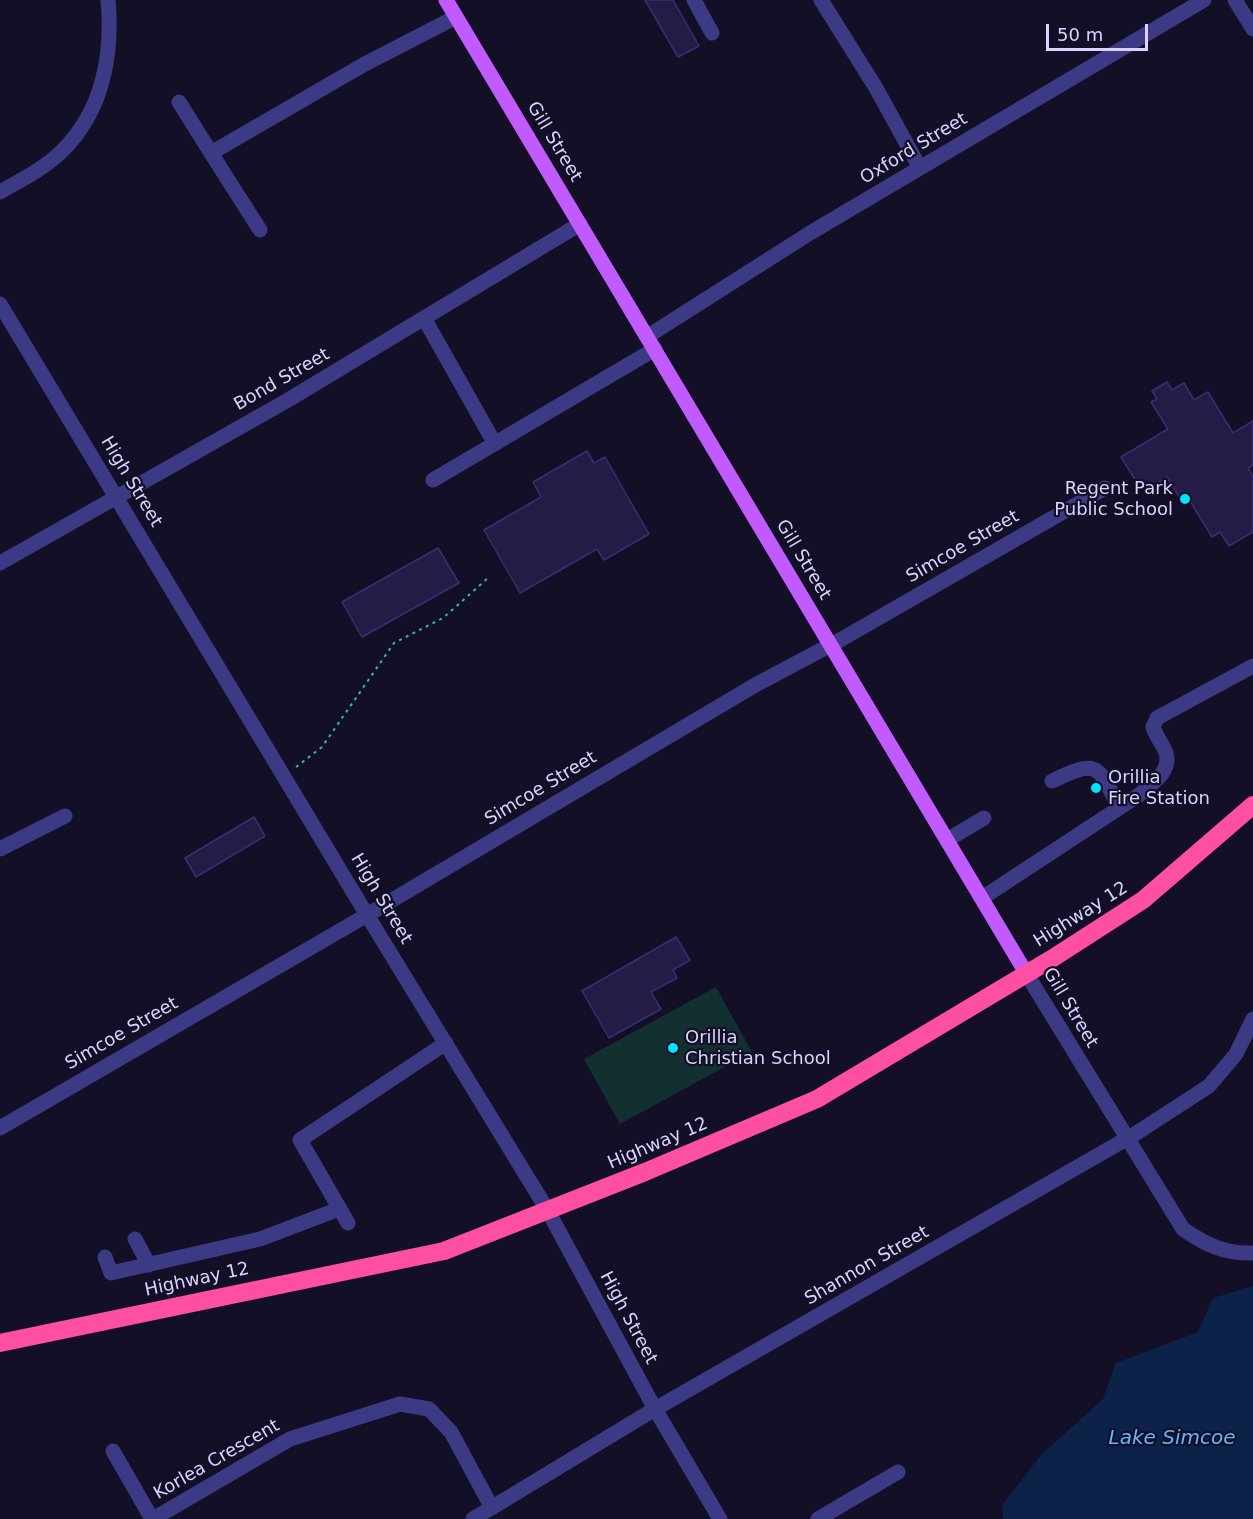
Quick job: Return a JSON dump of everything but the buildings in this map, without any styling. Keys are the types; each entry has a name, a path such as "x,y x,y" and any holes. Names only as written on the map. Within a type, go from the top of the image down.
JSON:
{"highway":[{"name":"Highway 12","path":"0,1342 444,1251 645,1172 817,1099 1143,900 1253,805"}],"main road":[{"name":"Gill Street","path":"446,0 652,342 1026,973"}],"street":[{"path":"0,192 27,177 62,151 92,113 107,68 110,20 108,0"},
{"path":"694,0 712,33"},
{"path":"820,0 876,88 920,168"},
{"name":"Oxford Street","path":"434,480 495,444 652,342 810,233 1204,0"},
{"path":"1235,0 1253,29"},
{"path":"211,153 363,65 456,17"},
{"path":"179,102 260,230"},
{"name":"Bond Street","path":"0,563 288,400 580,224"},
{"name":"High Street","path":"0,304 367,915 548,1211 655,1409 720,1519"},
{"path":"424,318 495,444"},
{"name":"Simcoe Street","path":"0,1128 367,915 757,684 831,645 1105,488"},
{"path":"982,898 1139,795 1162,775 1168,762 1166,751 1156,737 1153,727 1157,718 1253,666"},
{"path":"1052,781 1079,768 1092,769 1103,774 1119,808"},
{"path":"0,849 65,816"},
{"path":"947,840 984,818"},
{"name":"Gill Street","path":"1026,973 1183,1229 1202,1243 1216,1249 1234,1253 1253,1253"},
{"name":"Shannon Street","path":"473,1519 655,1409 1127,1139 1209,1086 1236,1054 1253,1019"},
{"path":"348,1223 300,1140 446,1043"},
{"path":"105,1257 111,1273 261,1239 339,1209"},
{"path":"135,1239 149,1264"},
{"name":"Korlea Crescent","path":"152,1519 290,1439 400,1404 429,1409 451,1432 492,1508"},
{"path":"113,1451 152,1519"},
{"path":"818,1519 898,1472"}],"path":[{"path":"285,777 322,747 394,643 443,618 488,578"}],"green space":[{"path":"716,987 752,1052 620,1124 584,1059"}],"water":[{"name":"Lake Simcoe","path":"1253,1286 1253,1519 1003,1519 1002,1505 1041,1455 1103,1399 1116,1363 1198,1332 1213,1298"}],"place":[{"name":"Regent Park Public School","path":"1185,499"},
{"name":"Orillia Fire Station","path":"1096,788"},
{"name":"Orillia Christian School","path":"673,1048"}]}
